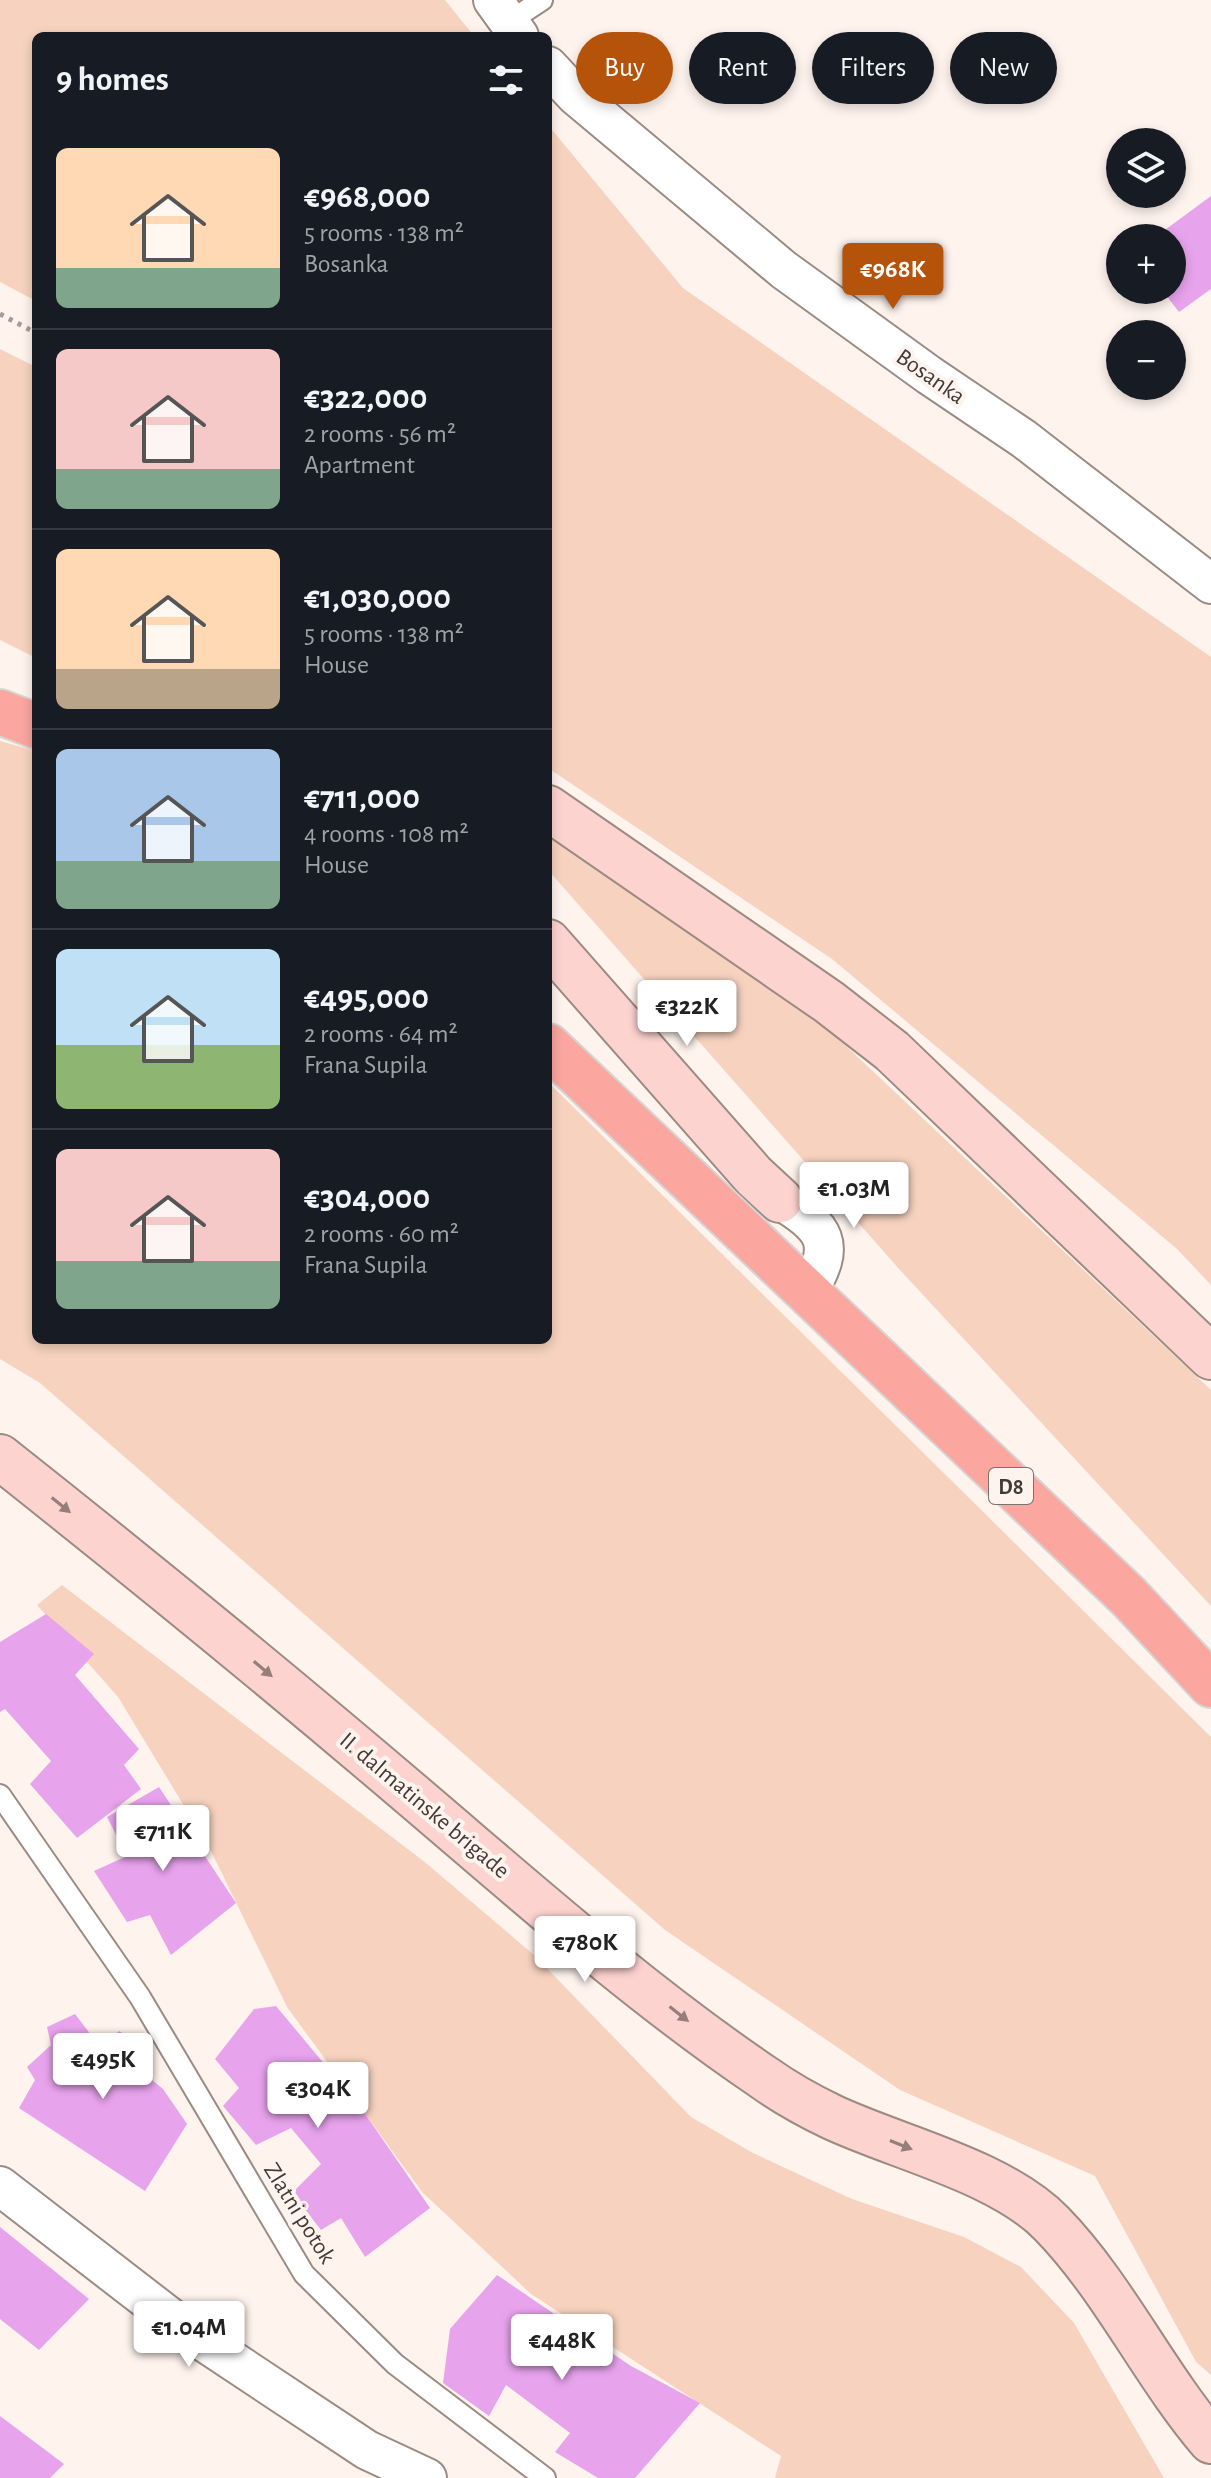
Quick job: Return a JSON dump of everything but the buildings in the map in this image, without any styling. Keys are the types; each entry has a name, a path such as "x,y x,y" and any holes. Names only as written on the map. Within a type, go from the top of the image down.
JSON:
{"main road":[{"path":"0,712 32,724"},
{"name":"D8","path":"552,1050 1129,1597 1211,1685"}],"street":[{"name":"Bosanka","path":"552,70 576,96 784,270 1024,439 1211,584"},
{"path":"552,811 829,1002 892,1051 1211,1357"},
{"path":"552,947 754,1176 780,1200 817,1225 824,1237 820,1271 807,1292"},
{"name":"II. dalmatinske brigade","path":"0,1457 225,1636 571,1930 765,2078 830,2117 971,2173 1017,2198 1050,2221 1096,2278 1190,2417 1211,2441"},
{"path":"0,2186 189,2332 367,2450 427,2478"}],"lane":[{"path":"506,20 542,0"},
{"name":"Zlatni potok","path":"0,1795 140,1997 304,2274 395,2364 545,2478"}],"path":[{"path":"0,314 32,331"}],"shaded area":[{"path":"0,0 445,0 471,32 32,32 32,299 0,282"},
{"path":"552,130 683,288 1211,657 1211,1285 1177,1249 832,959 552,771"},
{"path":"0,349 32,365 32,656 0,640"},
{"path":"0,741 32,750 32,1344 552,1344 552,1086 1211,1737 1211,2375 1196,2362 1095,2176 900,2090 665,1930 40,1383 0,1359"},
{"path":"552,839 826,1027 1211,1390 1211,1606 899,1269 552,875"},
{"path":"62,1585 426,1863 534,1955 691,2117 753,2153 852,2199 964,2237 1021,2267 1074,2323 1164,2478 775,2478 781,2456 531,2294 423,2193 287,2007 209,1847 118,1697 37,1605"}]}
